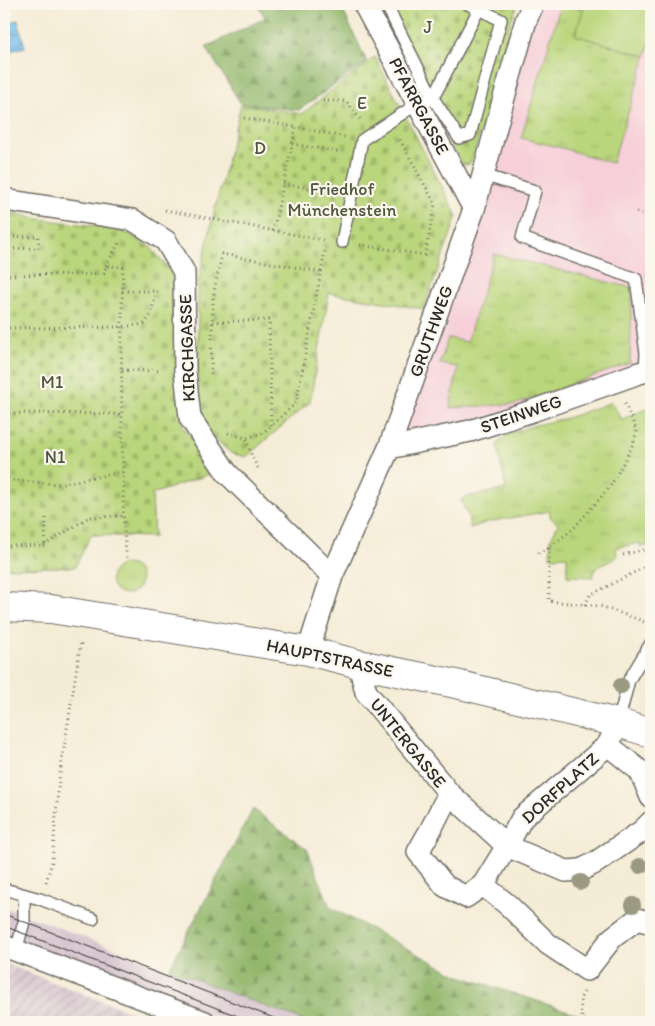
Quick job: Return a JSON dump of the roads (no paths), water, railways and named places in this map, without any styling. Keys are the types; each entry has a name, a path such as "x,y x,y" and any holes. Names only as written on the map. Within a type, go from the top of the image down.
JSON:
{"main road":[{"name":"HAUPTSTRASSE","path":"4,607 51,609 308,651 359,664 456,684 613,734 651,733"}],"street":[{"name":"PFARRGASSE","path":"364,4 425,101 474,209"},
{"name":"GRUTHWEG","path":"308,651 332,576 389,448 474,209 507,85 526,20 533,4"},
{"name":"KIRCHGASSE","path":"4,198 11,201 132,220 166,241 184,272 185,372 190,418 227,473 332,576"},
{"name":"STEINWEG","path":"389,448 470,431 648,370"},
{"name":"UNTERGASSE","path":"359,664 366,692 449,793 507,846 566,871 581,870 648,832"},
{"name":"DORFPLATZ","path":"483,885 522,818 613,734 640,772 651,797"},
{"name":"UNTERGASSE","path":"449,793 418,852 445,886 466,897 483,885"},
{"path":"483,885 508,905 548,944 587,970 612,938 644,921"},
{"path":"10,949 205,1022"}],"lane":[{"path":"342,242 358,156 366,137 425,101 476,5 502,20 470,135 459,138 425,101 386,4"},
{"path":"392,16 398,4"},
{"path":"483,175 535,191 522,238 636,279 648,370"},
{"path":"613,734 629,680 651,643"},
{"path":"4,889 40,899 93,919"},
{"path":"10,949 24,922 24,895"}],"water":[{"path":"18,20 25,47 10,51 4,23"}],"tram line":[{"path":"4,914 284,1022"},
{"path":"4,926 253,1022"}],"park label":[{"name":"J","path":"428,27"},
{"name":"E","path":"362,103"},
{"name":"D","path":"260,148"},
{"name":"Friedhof Münchenstein","path":"342,199"},
{"name":"M1","path":"52,382"},
{"name":"N1","path":"55,457"}]}
